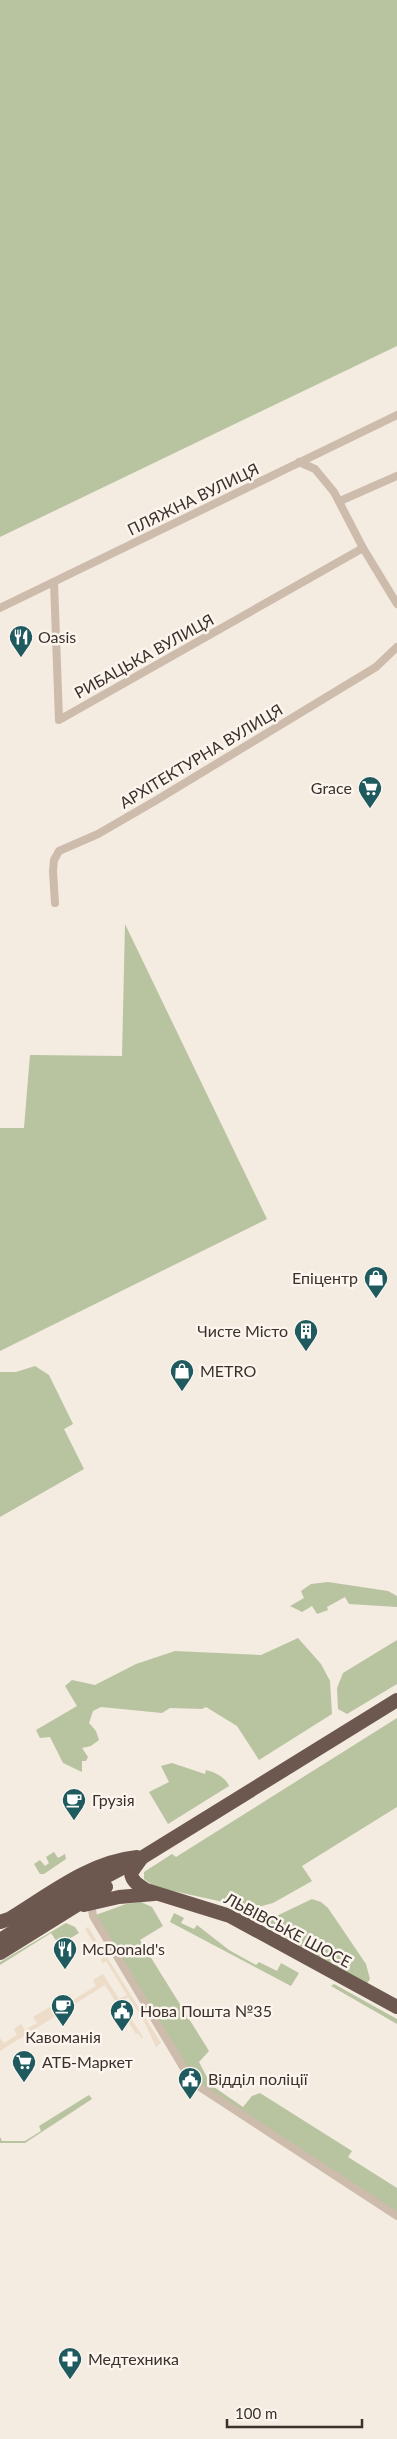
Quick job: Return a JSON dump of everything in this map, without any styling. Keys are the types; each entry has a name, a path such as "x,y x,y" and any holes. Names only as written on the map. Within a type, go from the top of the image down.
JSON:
{"highway":[{"path":"0,1940 75,1893 143,1857 397,1700"},
{"path":"143,1857 131,1873 133,1880 146,1890 159,1894"},
{"path":"0,1953 104,1888 143,1857"},
{"path":"0,1922 9,1919 89,1870 119,1859 143,1857"},
{"path":"66,1910 139,1894 159,1894"},
{"name":"ЛЬВІВСЬКЕ ШОСЕ","path":"159,1894 230,1916 397,2007"}],"street":[{"name":"ПЛЯЖНА ВУЛИЦЯ","path":"0,608 397,415"},
{"path":"299,462 315,469 340,501 363,548 397,604"},
{"path":"340,501 397,476"},
{"name":"РИБАЦЬКА ВУЛИЦЯ","path":"54,582 59,720 363,548"},
{"name":"АРХІТЕКТУРНА ВУЛИЦЯ","path":"55,903 53,871 54,860 59,851 98,834 155,801 376,667 397,647"},
{"path":"91,1903 93,1916 192,2082 397,2216"}],"green space":[{"path":"0,0 397,0 397,346 0,537"},
{"path":"125,924 267,1219 0,1351 0,1128 24,1128 30,1055 122,1056"},
{"path":"35,1366 49,1375 73,1424 64,1429 84,1469 0,1517 0,1372 16,1372"},
{"path":"328,1582 388,1591 397,1596 397,1607 349,1604 345,1597 327,1607 328,1610 317,1614 312,1606 302,1612 290,1606 304,1598 301,1591 311,1584"},
{"path":"298,1638 321,1664 330,1681 332,1714 259,1760 237,1726 206,1707 202,1709 170,1708 162,1713 101,1707 93,1711 89,1723 96,1731 99,1740 91,1746 82,1748 88,1757 86,1761 82,1761 82,1772 63,1763 50,1737 40,1738 36,1730 77,1706 65,1686 72,1680 95,1685 136,1664 175,1651 261,1655"},
{"path":"397,1640 397,1684 347,1714 338,1709 337,1688 343,1673"},
{"path":"397,1718 397,1807 302,1866 312,1881 273,1903 258,1907 246,1907 155,1887 144,1879 144,1872 172,1854 176,1857"},
{"path":"172,1763 205,1774 206,1770 213,1772 223,1778 229,1786 168,1824 149,1792 169,1782 161,1766"},
{"path":"54,1852 58,1858 65,1854 66,1859 44,1874 40,1874 34,1864 40,1860 45,1866 49,1863 46,1857"},
{"path":"312,1899 321,1902 328,1908 366,1964 370,1979 366,1985 265,1925 266,1921"},
{"path":"141,1902 152,1907 163,1926 140,1940 209,2051 199,2062 211,2085 243,2107 252,2096 260,2093 352,2151 348,2157 397,2188 397,2216 192,2082 93,1916 126,1904"},
{"path":"174,1913 184,1918 181,1923 194,1929 197,1925 229,1950 256,1965 259,1962 277,1971 281,1963 299,1973 291,1986 170,1922"},
{"path":"66,1923 75,1927 79,1933 59,1945 51,1933 0,1965 0,1962"},
{"path":"334,1984 397,2019 397,2024 331,1986"},
{"path":"89,2095 92,2099 25,2143 0,2143 0,2137 2,2141 25,2141 41,2131 39,2126"}],"shaded area":[{"path":"88,1927 161,2043 156,2047 142,2017 128,1997 120,2002 143,2037 141,2038 138,2033 136,2034 105,1985 0,2051 0,2038 4,2043 17,2035 14,2029 21,2024 25,2030 37,2023 33,2017 50,2007 53,2012 67,2004 64,1998 70,1994 73,2000 96,1986 93,1980 103,1974 119,1999 127,1995 106,1961 103,1963 101,1960 103,1958 85,1929"}],"place":[{"name":"Oasis","path":"21,658"},
{"name":"Grace","path":"370,809"},
{"name":"Епіцентр","path":"376,1299"},
{"name":"Чисте Місто","path":"306,1352"},
{"name":"METRO","path":"182,1392"},
{"name":"Грузія","path":"74,1821"},
{"name":"McDonald's","path":"65,1970"},
{"name":"Кавоманія","path":"63,2027"},
{"name":"Нова Пошта №35","path":"122,2032"},
{"name":"АТБ-Маркет","path":"24,2083"},
{"name":"Відділ поліції","path":"190,2100"},
{"name":"Медтехника","path":"70,2380"}]}
